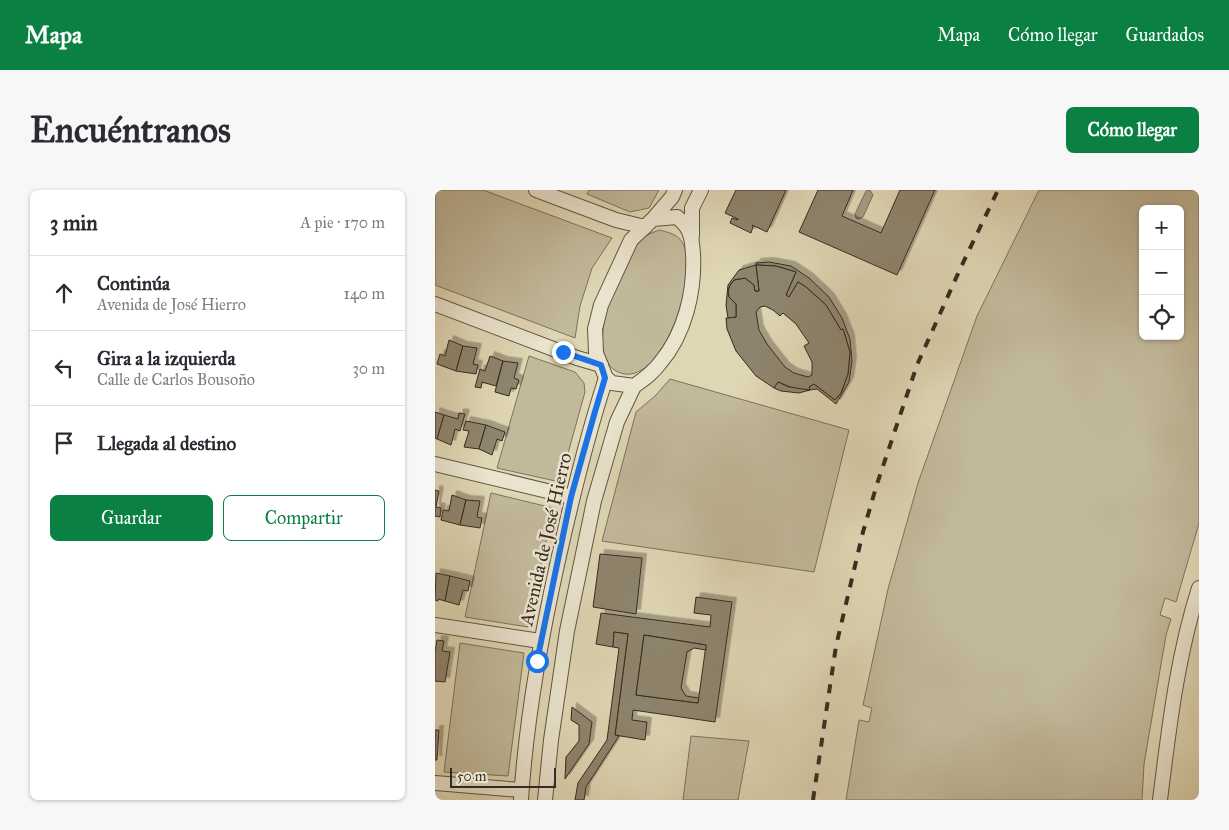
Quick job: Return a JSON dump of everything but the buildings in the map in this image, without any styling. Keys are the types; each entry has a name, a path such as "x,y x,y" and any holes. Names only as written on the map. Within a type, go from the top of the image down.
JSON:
{"street":[{"path":"536,190 616,220 649,223 664,217 677,217 685,225 692,239"},
{"path":"634,386 612,383 603,371 596,353 595,329 601,305 631,240 672,197 675,190"},
{"path":"545,800 561,665 599,484 617,422 634,386 646,378 661,363 674,342 690,300 694,273 692,208 701,190"},
{"path":"435,304 577,358 603,371"},
{"name":"Avenida de José Hierro","path":"521,795 540,641 571,497 594,415 603,371"},
{"path":"435,464 571,497"},
{"path":"1160,800 1174,691 1190,617 1199,588"},
{"path":"435,625 540,641"},
{"path":"435,783 521,795"}],"shaded area":[{"path":"435,190 483,190 612,238 592,268 580,306 575,338 435,285"},
{"path":"589,190 659,190 649,208 630,212 587,194"},
{"path":"870,190 873,195 863,217 856,218 855,214 866,191"},
{"path":"1039,190 1199,190 1199,523 1176,602 1165,598 1160,615 1171,619 1166,635 1144,764 1142,800 846,800 859,720 869,722 872,708 863,705 888,589 918,483 977,316"},
{"path":"659,230 678,237 682,242 687,257 682,301 674,325 662,347 649,364 634,373 618,372 607,362 603,347 603,328 608,307 615,286 633,250 644,237"},
{"path":"529,356 575,372 584,383 585,392 560,482 497,468"},
{"path":"670,379 849,430 814,572 602,541 636,412 655,396"},
{"path":"491,493 553,508 528,627 465,617"},
{"path":"460,643 524,653 508,776 444,772"},
{"path":"691,736 749,741 738,800 683,800"}],"railway":[{"path":"813,800 836,646 863,532 877,484 917,365 998,190"}],"route":[{"path":"537,661 571,497 605,378 601,365 563,352"}]}
